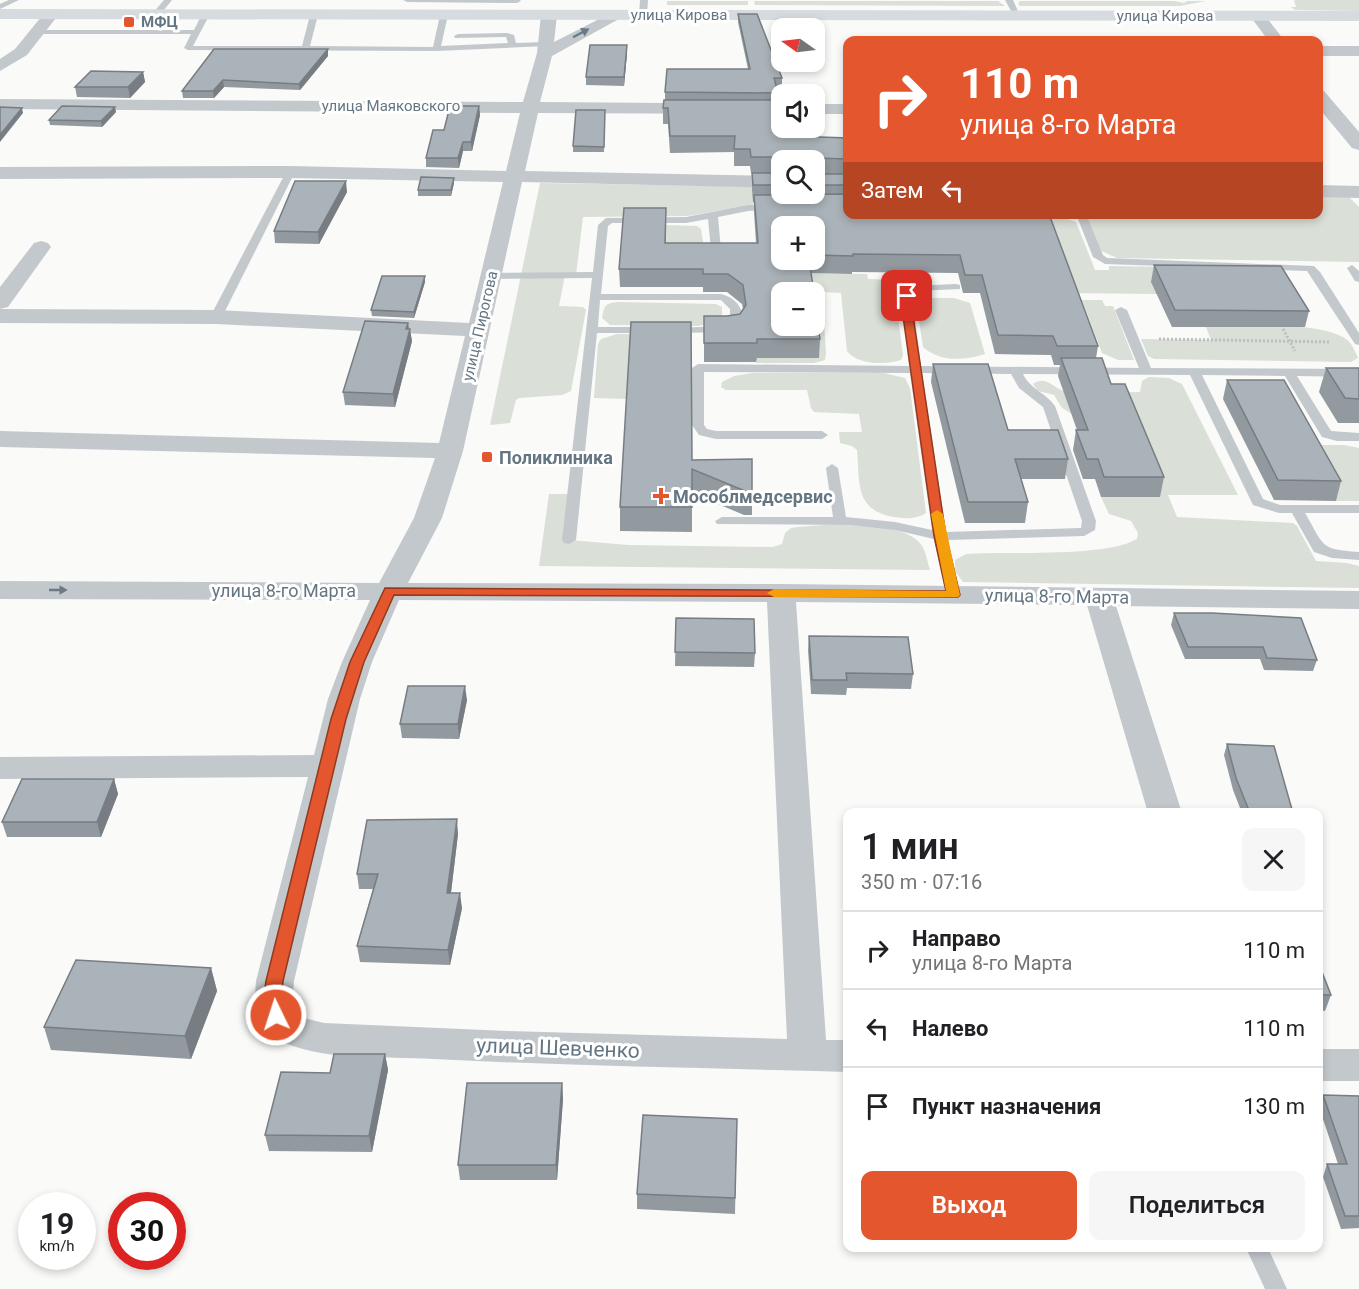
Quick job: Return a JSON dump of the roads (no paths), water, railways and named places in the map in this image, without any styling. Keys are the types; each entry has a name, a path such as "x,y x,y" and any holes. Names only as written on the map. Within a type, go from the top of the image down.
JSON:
{"street":[{"name":"улица Кирова","path":"0,14 444,15 515,5 549,15 618,15 644,8 1018,16 1256,8 1359,16"},
{"path":"1256,8 1274,36"},
{"path":"0,66 21,52 51,14"},
{"name":"улица Пирогова","path":"276,1015 272,1001 274,981 326,766 354,671 389,591 428,518 450,451 545,49 549,15"},
{"path":"545,49 618,15"},
{"path":"1323,51 1359,51"},
{"name":"улица Маяковского","path":"0,104 771,109"},
{"path":"825,109 843,109"},
{"path":"1326,113 1359,114"},
{"path":"1326,113 1359,144"},
{"path":"0,173 290,172 771,182"},
{"path":"1323,191 1359,192"},
{"path":"0,302 41,247"},
{"path":"0,316 216,317 479,330"},
{"path":"0,439 450,451"},
{"name":"улица 8-го Марта","path":"0,590 781,593 1359,600"},
{"path":"781,593 807,1055"},
{"path":"1099,597 1163,808"},
{"path":"0,768 326,766"},
{"name":"улица Шевченко","path":"276,1015 285,1025 303,1033 324,1038 519,1047 843,1056"},
{"path":"1323,1065 1359,1065"}],"lane":[{"path":"0,7 15,0"},
{"path":"156,14 168,0"},
{"path":"407,0 515,5"},
{"path":"1010,0 1018,16"},
{"path":"206,14 188,48 436,49 512,45 545,49"},
{"path":"304,50 314,15"},
{"path":"436,49 444,15"},
{"path":"35,32 196,32"},
{"path":"458,36 507,35 511,37 512,45"},
{"path":"216,317 290,172"},
{"path":"569,540 602,228 607,222 686,220 753,207 782,207"},
{"path":"713,216 716,250"},
{"path":"1083,219 1098,257 1105,261 1310,268 1315,272 1359,342"},
{"path":"1352,268 1359,279"},
{"path":"492,276 598,275"},
{"path":"953,595 940,536 908,316 909,292 921,287 956,287"},
{"path":"592,330 726,330 734,329 736,324 734,304 726,297 595,297"},
{"path":"1122,310 1147,372"},
{"path":"822,435 716,435 703,432 698,425 698,368 1359,373"},
{"path":"722,521 840,521 880,524 940,536 1072,534 1088,530 1089,521 1049,406 1041,398 1022,387 1016,371"},
{"path":"1194,372 1258,502 1272,508 1359,509"},
{"path":"1289,372 1326,434 1337,437 1359,437"},
{"path":"832,468 840,521"},
{"path":"1296,509 1319,549 1332,554 1359,556"},
{"path":"1259,1252 1276,1289"}],"place":[{"name":"МФЦ","path":"129,22"},
{"name":"Поликлиника","path":"487,457"},
{"name":"Мособлмедсервис","path":"661,496"}]}
